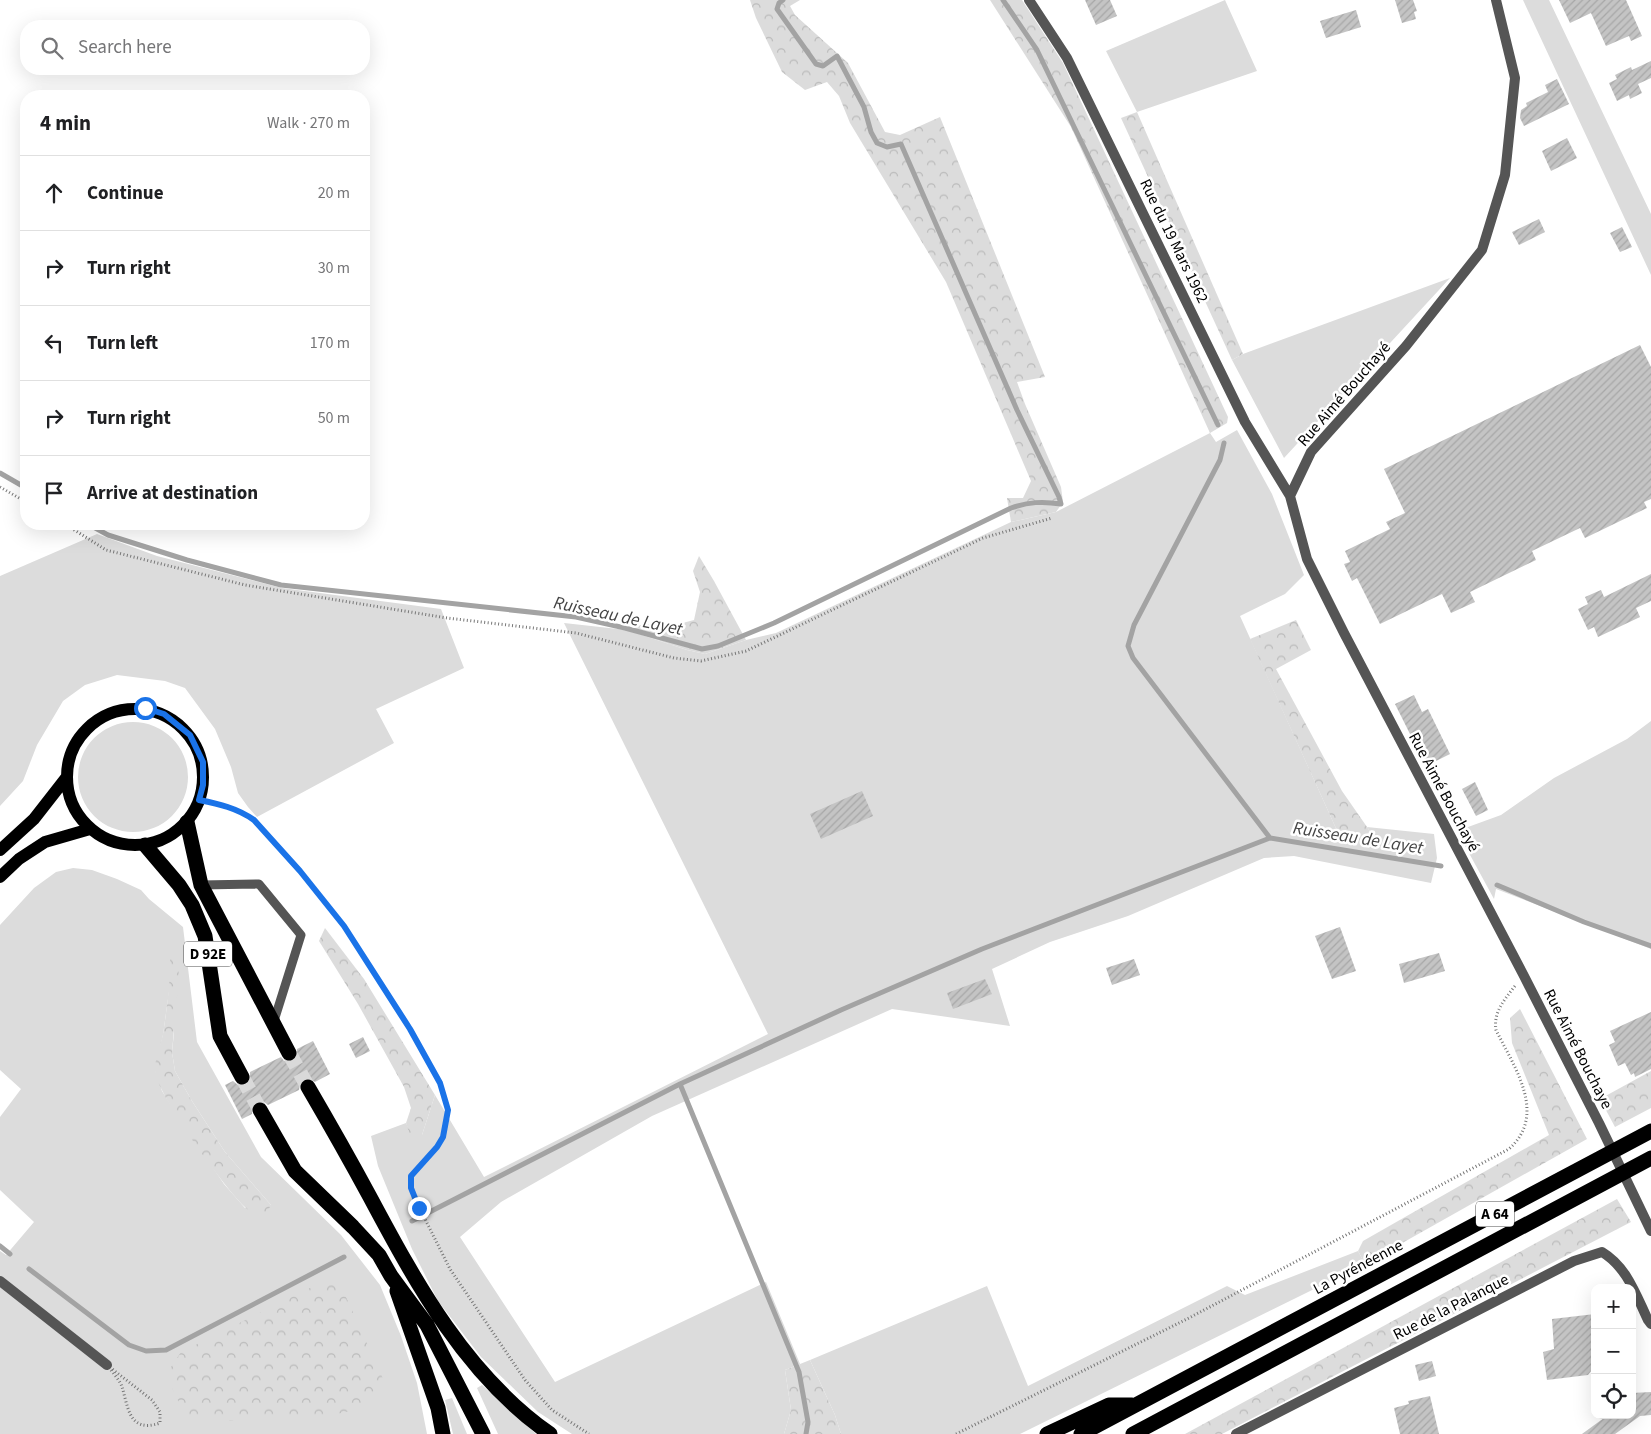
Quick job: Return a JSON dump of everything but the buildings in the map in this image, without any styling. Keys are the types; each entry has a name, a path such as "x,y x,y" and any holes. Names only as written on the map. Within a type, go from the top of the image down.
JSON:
{"highway":[{"name":"D 92E","path":"187,822 201,885 289,1053"},
{"name":"D 92E","path":"145,845 179,885 192,905 205,936 220,1036 242,1077"},
{"path":"308,1087 347,1154 411,1274 454,1339 485,1377 534,1423 550,1434"},
{"path":"260,1110 295,1171 353,1227 378,1255 427,1325 483,1434"},
{"name":"La Pyrénéenne","path":"1082,1434 1651,1131"},
{"name":"A 64","path":"1133,1434 1651,1158"},
{"path":"411,1274 427,1325"},
{"path":"391,1276 438,1408 443,1434"},
{"path":"1047,1434 1109,1405 1136,1405"}],"main road":[{"path":"145,708 164,714 190,735 203,762 203,785 199,800 187,822 168,838 145,845 114,843 90,829 78,817 68,793 66,778 73,747 90,725 105,715 124,709 145,708"},
{"path":"0,850 34,819 66,778"},
{"path":"0,878 19,859 45,842 90,829"}],"street":[{"name":"Rue du 19 Mars 1962","path":"1029,0 1067,58 1245,422 1290,496"},
{"name":"Rue Aimé Bouchayé","path":"1475,884 1306,559 1290,496 1311,452 1406,346 1482,250 1505,175 1515,78 1496,0"},
{"name":"Rue Aimé Bouchaye","path":"1475,884 1599,1123 1650,1229"},
{"name":"Rue de la Palanque","path":"1236,1434 1574,1261 1602,1252 1613,1259 1626,1274 1651,1324"},
{"path":"0,1281 107,1365"}],"lane":[{"path":"201,885 259,884 300,935 273,1024"}],"path":[{"path":"0,487 20,499"},
{"path":"74,530 106,550 244,585 447,618 576,633 674,658 701,661 746,651 982,538 1052,518"},
{"path":"199,800 226,806 254,820 300,871 339,919 410,1029 440,1083 448,1110 443,1137 437,1147 411,1176 411,1188 419,1208 450,1269 525,1380 552,1410 589,1434"},
{"path":"956,1434 1187,1319 1509,1149 1518,1141 1524,1129 1528,1110 1525,1091 1496,1030 1494,1021 1501,1003 1524,976"},
{"path":"107,1365 122,1386 127,1414 134,1427"},
{"path":"107,1365 152,1400 160,1412 160,1423 152,1430"}],"green space":[{"path":"750,0 800,0 790,6 795,15 848,63 885,132 900,135 940,117 1045,377 1017,382 1061,487 1063,502 1056,512 1011,522 1007,498 1023,498 1031,481 946,282 850,123 839,96 827,82 805,90 782,72 756,18"},
{"path":"990,0 1022,0 1063,63 1228,417 1227,423 1210,433 1071,127"},
{"path":"1225,0 1257,71 1137,112 1106,51"},
{"path":"1523,0 1549,0 1651,214 1651,275"},
{"path":"1137,112 1243,354 1232,360 1121,118"},
{"path":"1450,278 1284,458 1232,360 1243,354"},
{"path":"1237,430 1272,494 1304,575 1285,594 1240,616 1339,835 1374,837 1367,827 1434,834 1437,858 1431,883 1294,856 1264,858 1128,916 1050,942 992,969 1010,1026 892,1009 652,1116 501,1202 460,1237 555,1382 766,1282 800,1364 785,1370 791,1410 784,1434 572,1434 538,1412 481,1357 438,1301 412,1249 378,1166 371,1136 406,1123 411,1134 422,1135 435,1095 484,1177 768,1034 564,623 627,630 705,654 746,640 776,633 1011,522 1056,512 1210,433 1216,442"},
{"path":"97,534 157,556 282,588 441,609 464,668 376,709 394,743 257,817 238,793 231,767 215,729 185,688 165,681 117,675 85,685 63,701 37,745 23,781 0,806 0,576"},
{"path":"699,556 746,640 705,654 627,630 644,624 675,625 694,620 700,592 693,571"},
{"path":"1296,620 1311,650 1276,669 1342,791 1374,837 1361,845 1339,835 1250,639"},
{"path":"1651,721 1651,949 1496,889 1494,899 1457,831 1501,815 1554,778 1627,739"},
{"path":"133,722 154,726 172,738 184,756 188,777 184,798 172,816 154,828 133,832 112,828 94,816 82,798 78,777 82,756 94,738 112,726"},
{"path":"73,868 92,870 117,879 141,890 183,927 197,1042 261,1157 341,1235 380,1285 401,1336 417,1383 427,1434 0,1434 0,1251 6,1255 34,1222 0,1190 0,1117 21,1089 0,1070 0,925 34,888 56,872","holes":["171,977 174,1033 172,1052 175,1071 225,1152 271,1205 245,1208 224,1184 162,1091 155,1070 163,1035"]},
{"path":"325,928 364,979 435,1095 422,1135 410,1135 406,1123 411,1108 404,1087 358,1004 319,941"},
{"path":"170,954 175,954 179,974 172,1052 175,1071 225,1152 271,1205 265,1216 247,1209 223,1182 179,1120 159,1083 155,1067 166,1014"},
{"path":"1520,1009 1587,1139 1365,1264 1358,1251 1363,1241 1549,1135 1512,1043 1510,1018"},
{"path":"1651,1071 1651,1108 1615,1127 1600,1099"},
{"path":"1617,1199 1631,1222 1222,1434 1185,1434"},
{"path":"1358,1251 1365,1264 1020,1434 841,1434 835,1415 810,1360 987,1286 1028,1386 1227,1286 1245,1295"},
{"path":"336,1275 389,1392 359,1409 328,1416 221,1421 189,1416 174,1395 169,1370 181,1352"},
{"path":"810,1360 835,1415 841,1434 784,1434 791,1410 785,1370"},
{"path":"482,1385 536,1434 498,1434 477,1388"},
{"path":"452,1398 467,1434 453,1434 445,1400"}],"waterway":[{"name":"Ruisseau de Layet","path":"99,530 108,535 187,560 281,585 576,617 702,649 718,646 774,623 1011,508 1036,503 1061,504 1017,410 901,144 887,147 877,143 871,132 864,107 837,56 823,66 816,64 777,9 779,3 783,0"},
{"path":"1003,0 1037,50 1218,425"},
{"path":"1224,443 1220,460 1134,625 1128,646 1133,658 1270,838"},
{"name":"Ruisseau de Layet","path":"0,473 20,485"},
{"name":"Ruisseau de Layet","path":"1270,838 1441,866"},
{"path":"412,1221 680,1084 841,1010 982,949 1270,838"},
{"name":"Ruisseau de Layet","path":"1497,885 1584,922 1651,946"},
{"path":"680,1084 799,1372 808,1422 806,1434"},
{"path":"0,1246 10,1254"},
{"path":"29,1269 129,1345 146,1351 166,1350 344,1257"}],"tunnel":[{"path":"289,1053 308,1087"},
{"path":"242,1077 260,1110"}],"route":[{"path":"145,708 164,714 190,735 203,762 203,785 199,800 226,806 254,820 324,899 344,926 410,1029 440,1083 448,1110 443,1137 437,1147 411,1176 411,1188 419,1208"}]}
